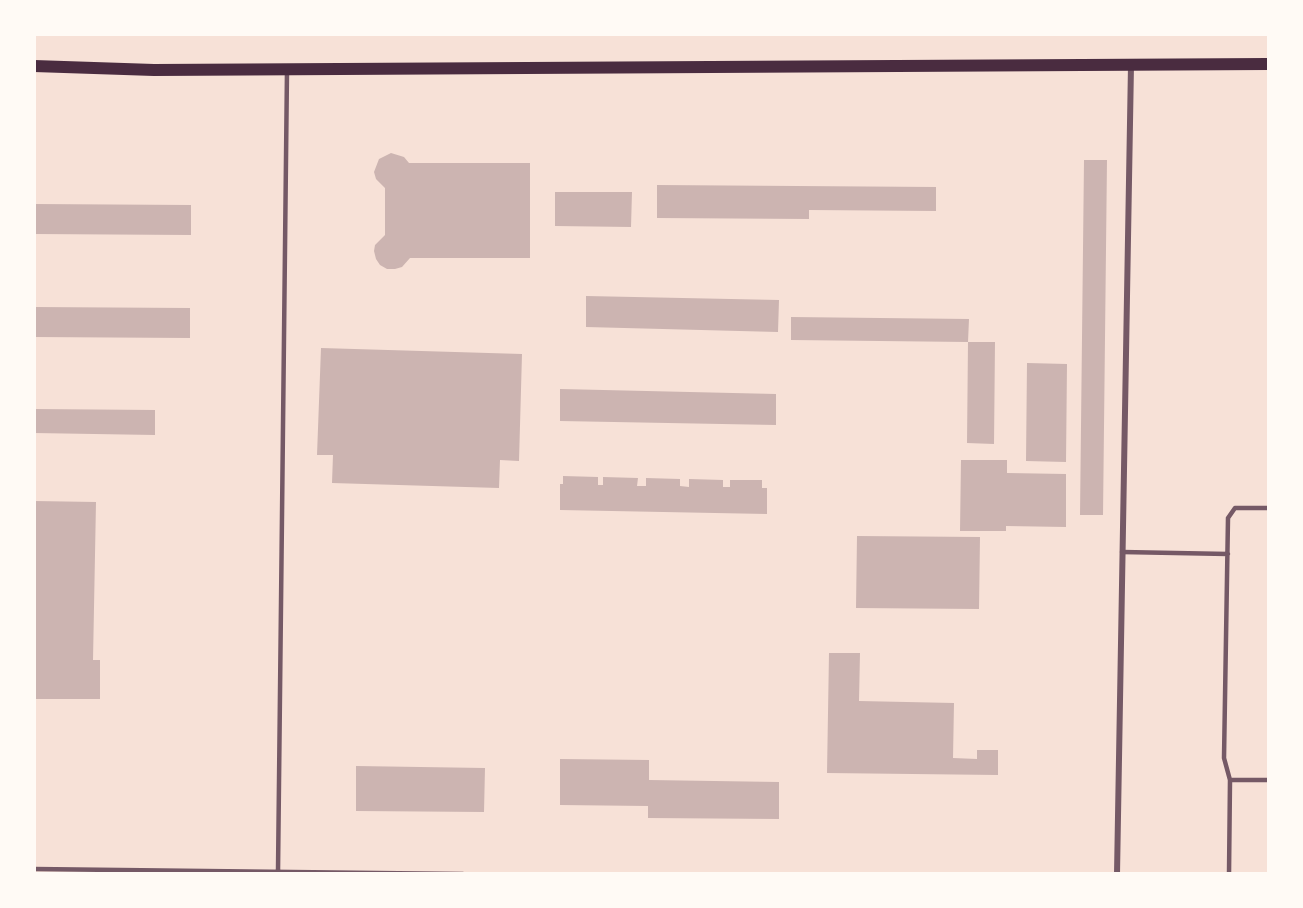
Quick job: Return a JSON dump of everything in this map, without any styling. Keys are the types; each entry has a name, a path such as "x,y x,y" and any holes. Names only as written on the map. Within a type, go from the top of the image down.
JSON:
{"main road":[{"path":"34,66 154,70 287,70 1269,64"}],"street":[{"path":"1117,873 1131,65"}],"lane":[{"path":"278,871 287,70"},
{"path":"1229,873 1230,780 1224,758 1228,518 1235,508 1269,508"},
{"path":"1122,552 1228,554"},
{"path":"1230,780 1269,780"},
{"path":"34,868 464,873"}],"building":[{"path":"391,153 404,157 409,163 530,163 530,258 410,258 402,267 395,269 387,269 380,265 374,251 375,245 385,235 385,188 376,179 374,172 379,159"},
{"path":"1084,160 1107,160 1103,515 1080,515"},
{"path":"657,185 936,187 936,211 809,210 809,219 657,218"},
{"path":"555,192 632,192 631,227 555,226"},
{"path":"34,204 191,205 191,235 34,234"},
{"path":"586,296 779,300 778,332 586,327"},
{"path":"34,307 190,308 190,338 34,337"},
{"path":"791,317 969,319 968,342 791,340"},
{"path":"968,342 995,342 994,444 967,443"},
{"path":"321,348 522,354 519,461 500,460 499,488 332,483 333,455 317,455"},
{"path":"1027,363 1067,364 1066,462 1026,461"},
{"path":"560,389 776,394 776,425 560,421"},
{"path":"34,409 155,410 155,435 34,433"},
{"path":"961,460 1007,460 1007,473 1066,474 1066,527 1006,526 1006,531 960,531"},
{"path":"563,476 598,477 598,485 603,485 603,477 638,478 637,486 646,486 646,478 680,479 680,486 689,487 689,479 723,480 723,487 730,487 730,480 762,480 762,488 767,488 767,514 560,510 560,484 563,484"},
{"path":"34,501 96,502 93,660 100,660 100,699 34,699"},
{"path":"857,536 980,537 979,609 856,608"},
{"path":"829,653 860,653 859,701 954,703 953,758 977,759 977,750 998,750 998,775 827,773"},
{"path":"560,759 649,760 649,780 779,782 779,819 648,818 648,806 560,805"},
{"path":"356,766 485,768 484,812 356,811"}]}
